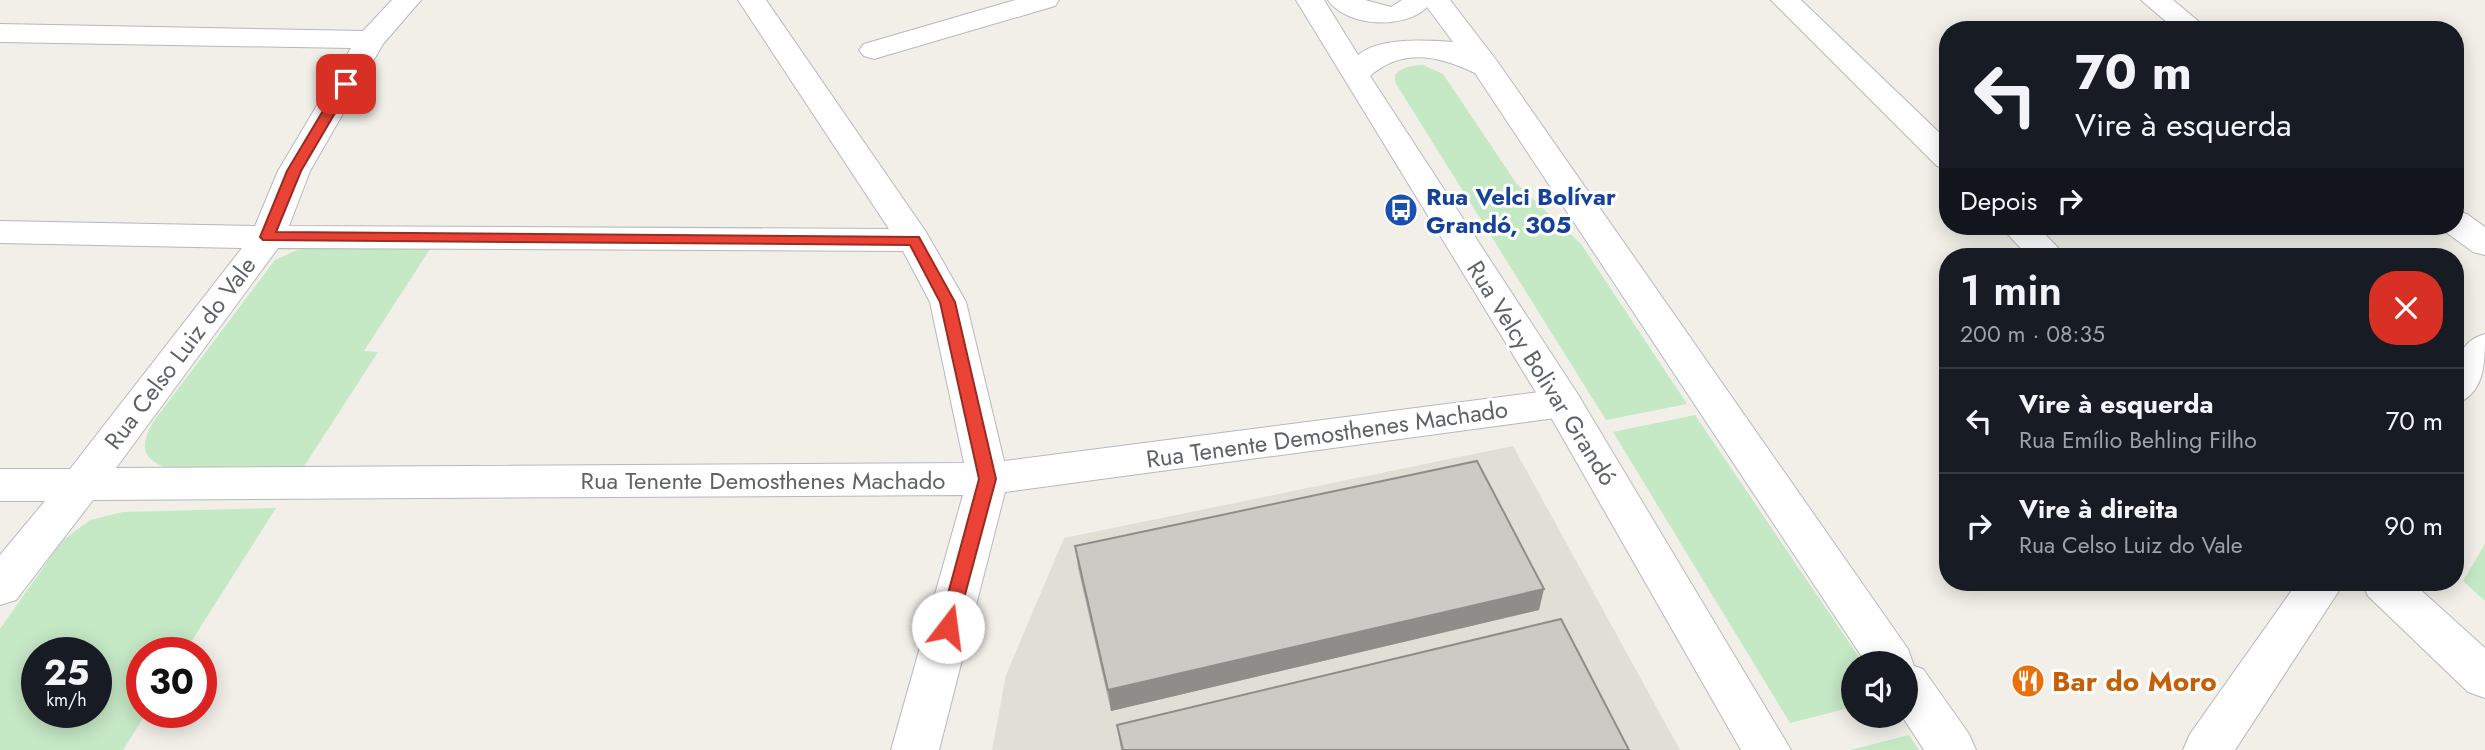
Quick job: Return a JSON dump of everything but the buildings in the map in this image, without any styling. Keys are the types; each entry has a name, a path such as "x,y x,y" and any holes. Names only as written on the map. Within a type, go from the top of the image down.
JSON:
{"street":[{"name":"Rua Celso Luiz do Vale","path":"0,587 82,484 268,237 294,171 371,40 407,0"},
{"path":"752,0 914,240 948,302 988,479 915,750"},
{"path":"874,50 1045,0"},
{"name":"Rua Velcy Bolivar Grandó","path":"1310,0 1563,403 1767,750"},
{"path":"1342,0 1366,12 1379,15 1394,15 1418,0"},
{"path":"1436,0 1486,67 1884,651"},
{"path":"1785,0 1939,150"},
{"path":"2155,0 2183,21"},
{"path":"0,33 371,40"},
{"path":"1354,74 1375,56 1412,48 1452,51 1486,67"},
{"path":"2464,229 2485,244"},
{"path":"0,232 268,237 914,240"},
{"path":"2026,235 2040,248"},
{"path":"2464,377 2485,347"},
{"name":"Rua Tenente Demosthenes Machado","path":"0,485 988,479 1563,403"},
{"path":"2207,750 2316,591"},
{"path":"2393,591 2485,678"},
{"path":"1918,700 1952,750"}],"shaded area":[{"path":"1513,446 1680,750 992,750 1006,675 1064,538"}],"green space":[{"path":"1423,65 1443,74 1516,183 1581,244 1687,404 1606,420 1395,82 1395,75 1401,70"},
{"path":"430,249 364,351 378,352 303,468 167,468 152,460 145,450 145,444 153,422 275,260 297,250"},
{"path":"1695,415 1855,651 1841,651 1841,710 1790,723 1613,432"},
{"path":"276,508 194,637 126,637 126,728 137,728 123,750 0,750 0,629 62,541 90,520 123,512"},
{"path":"2485,544 2485,601 2464,579"},
{"path":"1909,735 1919,750 1850,750"}],"place":[{"name":"Rua Velci Bolívar Grandó, 305","path":"1401,210"},
{"name":"Bar do Moro","path":"2028,681"}],"route":[{"path":"346,84 294,171 268,237 914,240 948,302 988,479 948,627"}]}
